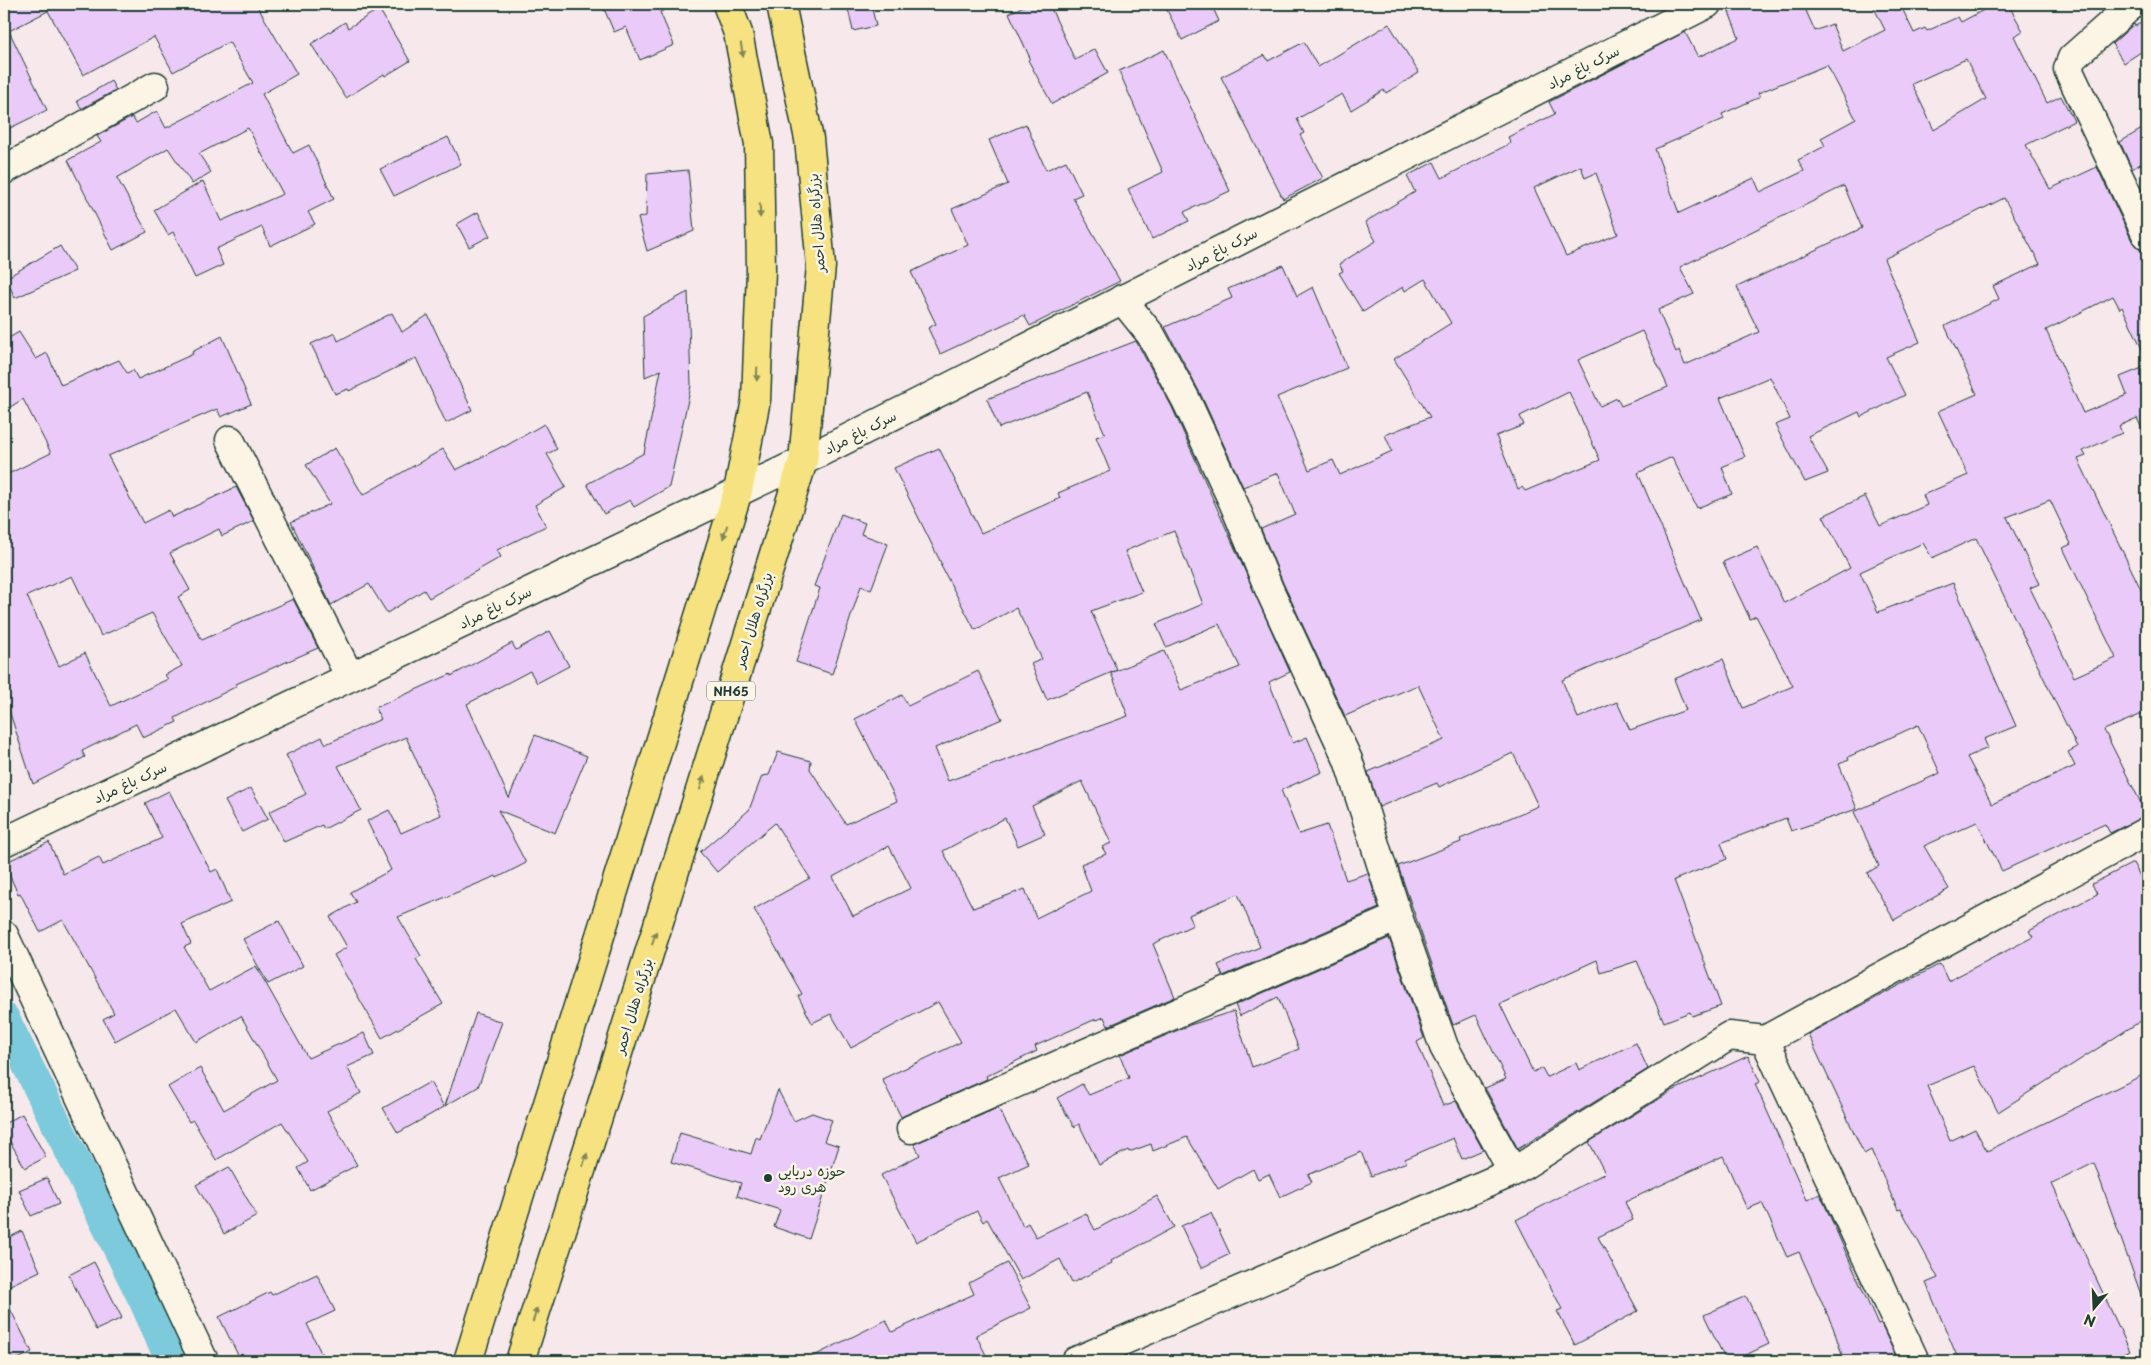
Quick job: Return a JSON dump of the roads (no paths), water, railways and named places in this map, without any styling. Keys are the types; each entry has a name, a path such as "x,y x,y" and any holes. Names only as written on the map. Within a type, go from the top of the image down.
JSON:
{"highway":[{"path":"468,1361 738,491 756,400 761,270 759,144 738,33 727,4"},
{"name":"بزرگراه هلال احمر","path":"520,1361 803,461 821,266 809,139 781,4"}],"street":[{"name":"سرک باغ مراد","path":"4,842 803,461 1707,4"},
{"path":"2133,4 2072,58 2068,69 2147,236"},
{"path":"4,170 155,86"},
{"path":"1122,299 1151,335 1186,400 1234,504 1269,589 1348,760 1398,917 1444,1047 1513,1172"},
{"path":"230,440 350,677"},
{"path":"1076,1361 1513,1172 1729,1036 1765,1040 2147,831"},
{"path":"911,1129 1398,917"},
{"path":"4,934 204,1361"},
{"path":"1765,1040 1915,1361"}],"waterway":[{"path":"4,1018 143,1298 171,1361"}],"place":[{"name":"حوزه دریایی هری رود","path":"768,1178"}]}
